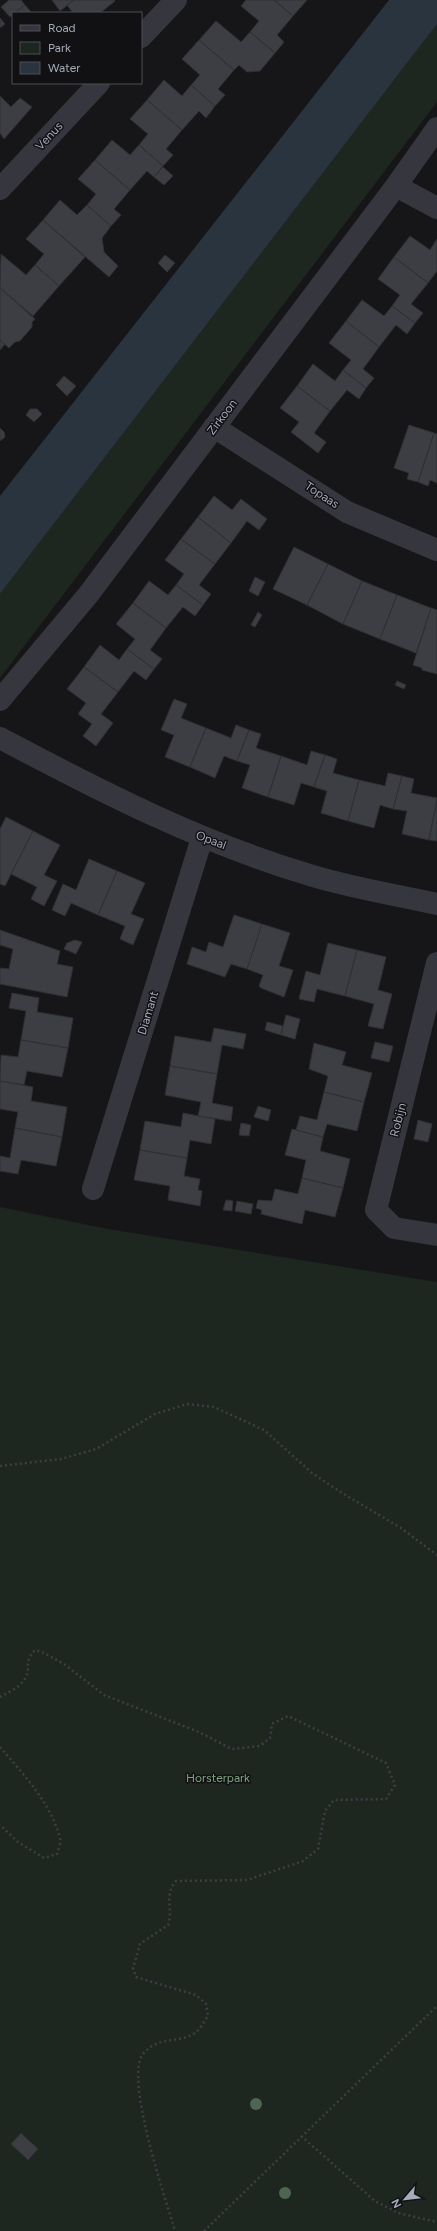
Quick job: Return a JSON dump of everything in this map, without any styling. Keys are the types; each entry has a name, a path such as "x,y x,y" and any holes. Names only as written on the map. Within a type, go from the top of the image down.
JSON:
{"street":[{"path":"142,36 176,0"},
{"name":"Venus","path":"0,189 97,84"},
{"name":"Zirkoon","path":"0,700 88,595 396,186 437,128"},
{"path":"396,186 437,208"},
{"name":"Topaas","path":"214,427 347,512 437,550"},
{"name":"Opaal","path":"0,738 113,798 202,838 313,876 437,904"},
{"name":"Diamant","path":"93,1188 202,838"},
{"name":"Robijn","path":"437,963 376,1210 394,1228 437,1235"}],"path":[{"path":"0,1466 61,1459 96,1449 155,1414 187,1404 214,1407 264,1430 312,1473 342,1494 401,1528 437,1556"},
{"path":"0,1697 18,1687 26,1676 28,1658 35,1650 44,1653 64,1664 104,1695 199,1732 232,1749 260,1746 270,1738 272,1724 288,1716 386,1763 395,1786 386,1799 334,1800 325,1810 318,1849 302,1861 246,1880 176,1881 170,1889 170,1920 168,1925 140,1944 133,1968 136,1977 196,1995 206,2004 208,2016 196,2033 177,2040 160,2041 143,2054 138,2067 144,2124 175,2231"},
{"path":"0,1747 33,1785 53,1820 61,1841 57,1854 44,1858 18,1842 0,1825"},
{"path":"204,2231 437,2006"},
{"path":"301,2136 375,2201 398,2213 437,2222"}],"green space":[{"path":"437,24 437,102 0,678 0,594"},
{"name":"Horsterpark","path":"0,1207 108,1229 437,1282 437,2231 0,2231"}],"water":[{"path":"389,0 437,0 437,24 0,594 0,496"}],"building":[{"path":"9,0 21,0 25,5 16,12 12,12 12,15 10,17 1,7"},
{"path":"52,0 74,0 60,11"},
{"path":"74,0 115,1 101,12 72,12 67,5"},
{"path":"246,0 274,0 293,16 277,35 284,42 275,53 250,32 259,21 241,6"},
{"path":"274,0 307,0 293,16"},
{"path":"25,5 31,12 16,12"},
{"path":"0,18 5,24 0,28"},
{"path":"216,21 241,42 250,32 275,53 260,71 247,72 239,65 234,70 199,40"},
{"path":"199,40 234,70 218,89 225,95 215,106 191,85 200,75 182,59"},
{"path":"164,80 182,96 191,85 215,106 206,118 199,111 182,130 147,100"},
{"path":"0,96 11,107 20,98 32,107 4,139 0,133"},
{"path":"147,100 182,130 166,149 173,155 163,166 139,145 148,134 130,119"},
{"path":"112,140 130,155 139,145 163,166 154,177 147,171 130,190 95,160"},
{"path":"95,160 130,190 114,209 121,215 111,226 87,205 96,194 78,179"},
{"path":"163,167 173,176 164,185 154,177"},
{"path":"60,200 77,215 87,205 111,226 102,238 104,252 118,266 109,277 43,220"},
{"path":"43,220 85,257 59,286 35,265 44,254 26,239"},
{"path":"410,236 430,250 437,239 437,271 428,283 394,257"},
{"path":"1,254 26,275 35,265 59,286 33,316 0,288"},
{"path":"165,255 175,263 167,272 158,263"},
{"path":"394,257 428,283 411,304 423,313 415,323 392,306 400,295 378,279"},
{"path":"0,288 35,319 32,322 32,327 20,341 15,342 9,348 0,340"},
{"path":"362,300 384,316 392,306 415,323 407,334 396,325 379,347 346,321"},
{"path":"346,321 379,347 363,369 374,378 366,388 343,370 351,360 329,343"},
{"path":"0,340 5,344 0,350"},
{"path":"313,364 335,381 343,370 366,388 359,399 347,390 330,411 297,386"},
{"path":"64,376 76,386 67,396 56,385"},
{"path":"297,386 330,411 314,433 326,442 318,453 291,432 299,422 280,408"},
{"path":"30,409 37,409 42,414 34,422 26,415"},
{"path":"409,425 434,433 418,482 407,479 409,473 394,468"},
{"path":"0,428 4,432 5,437 0,441"},
{"path":"434,433 437,434 437,483 430,480 428,486 418,482"},
{"path":"214,496 232,510 241,499 267,519 259,530 247,521 231,543 198,517"},
{"path":"198,517 231,543 215,564 181,539"},
{"path":"181,539 215,564 199,585 211,594 203,605 176,585 184,574 165,560"},
{"path":"294,547 328,564 307,605 273,589"},
{"path":"328,564 362,581 343,624 307,605"},
{"path":"255,577 265,582 258,596 249,591"},
{"path":"149,581 168,595 176,585 203,605 195,616 183,607 166,628 133,603"},
{"path":"362,581 397,595 380,639 343,624"},
{"path":"397,595 431,608 416,653 380,639"},
{"path":"133,603 166,628 150,650 162,659 154,669 127,649 135,639 116,624"},
{"path":"431,608 437,610 437,674 422,670 422,668 413,665"},
{"path":"258,612 262,615 255,627 251,625"},
{"path":"100,645 119,660 127,649 154,669 146,680 134,671 118,692 84,667"},
{"path":"84,667 118,692 101,714 113,723 96,746 83,736 92,724 78,714 86,703 67,689"},
{"path":"397,681 406,685 404,689 395,685"},
{"path":"174,699 187,704 181,718 206,728 190,767 165,757 174,735 161,730"},
{"path":"236,725 249,730 237,761 224,756 215,778 190,767 206,728 231,738"},
{"path":"249,730 261,734 256,748 281,756 268,797 242,788 250,765 237,761"},
{"path":"311,751 325,755 314,787 301,783 294,805 268,797 281,756 307,765"},
{"path":"325,755 337,759 333,773 359,780 348,821 321,813 327,791 314,787"},
{"path":"388,773 402,776 393,809 380,805 374,828 348,821 359,780 385,786"},
{"path":"402,776 414,779 411,793 437,798 429,840 402,834 407,811 393,809"},
{"path":"437,799 437,841 429,840"},
{"path":"6,817 33,831 5,886 0,884 0,829"},
{"path":"33,831 60,845 44,875 57,881 44,906 31,899 37,887 11,874"},
{"path":"89,859 117,871 98,915 71,903 65,916 52,910 63,884 76,890"},
{"path":"117,871 145,883 131,914 144,919 133,945 120,939 125,926 98,915"},
{"path":"234,915 262,924 247,969 231,964 225,977 187,964 192,947 206,952 209,942 223,947"},
{"path":"262,924 290,933 279,966 293,970 284,997 261,988 259,986 263,975 247,969"},
{"path":"0,930 60,951 57,964 73,967 67,997 0,984 0,968 9,969 13,949 0,945"},
{"path":"75,940 82,942 76,954 64,949 67,943"},
{"path":"328,943 357,950 345,996 317,989 314,1002 299,999 306,971 320,975"},
{"path":"357,950 386,957 378,990 392,994 383,1029 368,1026 374,1004 345,996"},
{"path":"12,993 39,998 37,1012 73,1018 68,1048 21,1040 26,1011 9,1008"},
{"path":"286,1015 300,1019 295,1039 281,1035"},
{"path":"267,1022 283,1026 281,1035 265,1030"},
{"path":"214,1028 246,1034 243,1049 222,1045 217,1074 170,1066 175,1036 211,1042"},
{"path":"21,1040 68,1048 62,1077 27,1071 24,1085 0,1081 1,1055 18,1057"},
{"path":"375,1042 393,1046 389,1062 371,1058"},
{"path":"314,1043 346,1052 342,1065 372,1073 364,1102 324,1092 328,1076 309,1069"},
{"path":"170,1066 217,1074 212,1103 233,1107 231,1121 198,1116 201,1102 165,1095"},
{"path":"0,1081 33,1087 31,1101 67,1107 62,1137 15,1128 18,1112 0,1109"},
{"path":"324,1092 364,1102 357,1131 327,1124 323,1137 296,1130 300,1116 317,1120"},
{"path":"258,1106 271,1110 268,1121 254,1117"},
{"path":"183,1113 215,1119 211,1144 190,1140 187,1158 140,1150 145,1121 181,1127"},
{"path":"418,1120 432,1124 428,1142 414,1139"},
{"path":"241,1123 251,1125 249,1136 239,1135"},
{"path":"15,1128 62,1137 56,1166 21,1160 18,1174 0,1171 0,1156 10,1158"},
{"path":"292,1129 323,1137 320,1151 350,1159 343,1188 302,1178 306,1160 285,1155"},
{"path":"140,1150 187,1158 184,1176 200,1179 198,1190 202,1191 200,1206 168,1200 170,1186 134,1180"},
{"path":"302,1178 343,1188 335,1217 305,1210 302,1224 261,1214 262,1210 256,1208 258,1200 272,1201 275,1189 298,1194"},
{"path":"226,1200 233,1201 232,1211 223,1210"},
{"path":"237,1201 253,1204 251,1214 235,1211"},
{"path":"21,2133 38,2149 28,2160 11,2144"}]}
